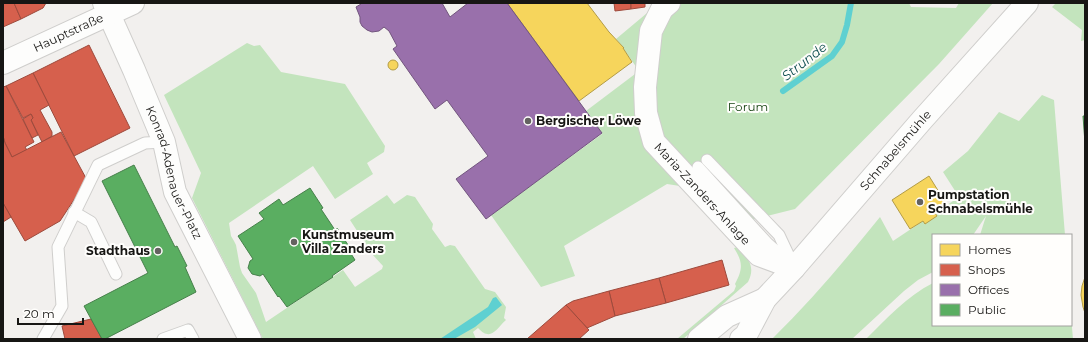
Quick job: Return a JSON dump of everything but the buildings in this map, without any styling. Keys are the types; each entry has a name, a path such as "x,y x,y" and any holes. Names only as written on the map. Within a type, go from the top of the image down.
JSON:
{"street":[{"name":"Hauptstraße","path":"3,63 85,26 106,8 133,3"},
{"name":"Maria-Zanders-Anlage","path":"669,3 662,9 651,32 645,86 646,113 654,142 759,255 794,268"},
{"name":"Schnabelsmühle","path":"741,339 746,336 765,299 1027,3"},
{"name":"Konrad-Adenauer-Platz","path":"106,8 164,142 175,192 250,339"},
{"name":"Schnabelsmühle","path":"699,339 727,316 765,299"}],"lane":[{"path":"44,339 62,306 58,247 98,165 145,142 164,142"},
{"path":"702,164 768,244 794,268"},
{"path":"74,212 91,222 116,274"},
{"path":"163,339 188,330 193,339"}],"green space":[{"name":"Forum","path":"659,3 909,3 911,7 956,8 959,3 993,3 939,64 795,209 720,228 680,186 667,184 564,246 575,276 541,287 491,215 602,134 586,111 639,71 624,48 616,39"},
{"path":"1056,3 1085,3 1085,40 1081,41 1082,30 1052,7"},
{"path":"247,43 254,46 260,45 281,72 345,84 385,146 384,152 367,163 373,174 335,199 313,166 229,223 231,236 236,245 242,273 256,293 266,322 343,270 355,287 382,269 383,266 372,254 350,220 387,195 394,204 407,195 415,197 433,224 432,229 445,247 450,245 455,246 485,289 495,292 506,307 504,318 506,320 493,333 486,334 478,328 473,332 476,339 263,339 192,198 201,173 164,95"},
{"path":"1042,95 1054,100 1065,234 980,234 986,216 974,234 932,234 932,273 918,280 904,291 852,339 772,339 828,280 880,217 893,241 923,221 925,224 937,216 935,213 959,197 943,172 968,151 999,112 1019,121"},
{"path":"738,247 750,263 751,271 748,282 683,339 677,339 734,291 736,286 735,284 741,270 739,257 734,248"},
{"path":"932,284 932,326 1072,326 1073,339 866,339 889,316 923,288"}],"water":[{"path":"496,297 502,305 475,327 454,339 440,339 488,307 493,298"}],"waterway":[{"name":"Strunde","path":"783,91 832,56 842,42 851,3"}],"place":[{"name":"Bergischer Löwe","path":"528,121"},
{"name":"Pumpstation Schnabelsmühle","path":"920,202"},
{"name":"Kunstmuseum Villa Zanders","path":"294,242"},
{"name":"Stadthaus","path":"158,251"}]}
